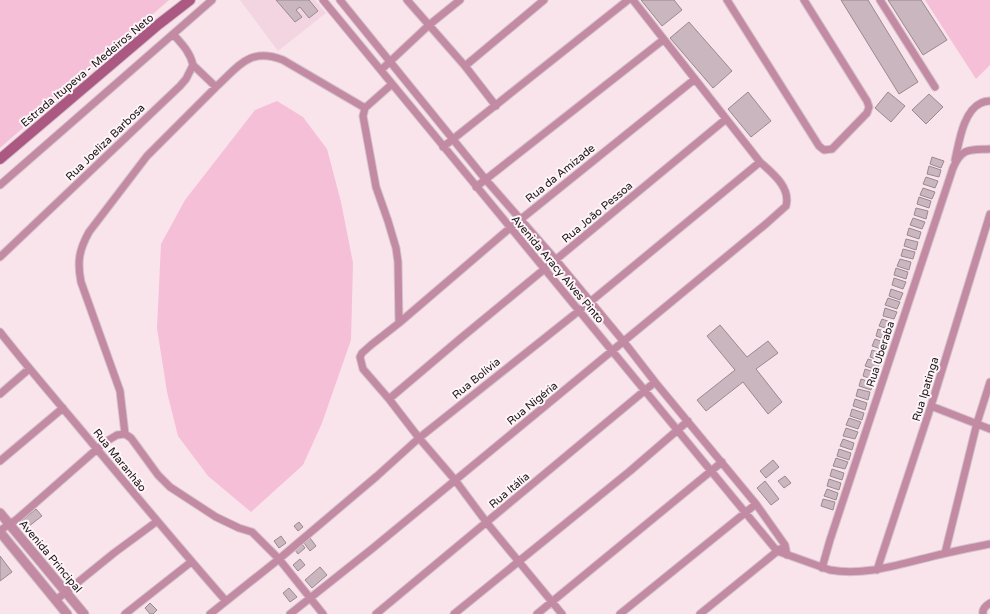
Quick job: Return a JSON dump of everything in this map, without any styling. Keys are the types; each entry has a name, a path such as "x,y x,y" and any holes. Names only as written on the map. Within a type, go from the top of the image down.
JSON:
{"main road":[{"name":"Estrada Itupeva - Medeiros Neto","path":"0,159 159,24 190,0"}],"street":[{"path":"0,185 212,0"},
{"name":"Avenida Aracy Alves Pinto","path":"323,0 777,551"},
{"name":"Avenida Aracy Alves Pinto","path":"340,0 486,180 556,260 688,420 756,504 785,545"},
{"path":"407,0 465,66 496,106"},
{"path":"381,70 429,25 460,0"},
{"path":"465,66 544,0"},
{"path":"443,147 628,0"},
{"path":"632,0 662,40 695,79 760,162"},
{"path":"727,0 819,146 824,150 832,149 867,113 869,107 867,101 804,0"},
{"path":"880,0 935,87"},
{"path":"173,34 191,56 193,65 216,87"},
{"path":"476,187 662,40"},
{"path":"125,434 120,391 81,282 78,267 79,255 84,240 89,232 147,156 216,87 246,60 253,56 268,56 282,60 365,108"},
{"name":"Rua Joeliza Barbosa","path":"0,257 180,86 186,79 193,65"},
{"name":"Rua da Amizade","path":"389,399 363,369 360,357 362,353 510,228 695,79"},
{"path":"392,84 365,108 363,116 376,187 396,248 398,262 399,323"},
{"path":"953,168 965,122 971,112 980,103 990,101"},
{"name":"Rua João Pessoa","path":"389,399 726,119"},
{"name":"Rua Uberaba","path":"822,568 957,158 961,153 966,151 990,149"},
{"name":"Rua Nigéria","path":"290,614 624,342 786,206 788,199 786,190 760,162"},
{"name":"Rua Bolívia","path":"210,614 279,559 377,476 419,438 590,302 760,162"},
{"name":"Rua Ipatinga","path":"877,570 931,406 990,214"},
{"name":"Rua Maranhão","path":"0,332 156,522 226,601"},
{"path":"0,394 29,369"},
{"name":"Rua Itália","path":"376,614 656,382"},
{"path":"945,553 977,423 990,382"},
{"path":"389,399 419,438 455,480 487,523 562,614"},
{"path":"931,406 990,429"},
{"path":"0,461 63,408"},
{"path":"454,614 630,471 688,420"},
{"path":"67,614 1,536 97,449 117,435 125,434 132,438 158,475 170,487 216,517 239,528 252,532 279,559 323,614"},
{"path":"537,614 722,462"},
{"path":"620,614 756,504"},
{"name":"Avenida Principal","path":"0,513 13,524 84,614"},
{"path":"56,600 114,553 156,522"},
{"path":"777,551 822,568 840,572 877,570 945,553 990,544"},
{"path":"700,614 785,545 787,555"},
{"path":"126,614 191,562"},
{"path":"983,614 983,610 990,603"}],"shaded area":[{"path":"0,0 169,0 0,148"},
{"path":"240,0 315,0 326,13 278,51"},
{"path":"925,0 990,0 990,65 976,79"},
{"path":"277,101 303,117 327,149 341,202 353,263 351,340 322,423 303,465 251,512 208,476 178,436 167,392 157,328 161,244 185,200 255,110"}],"building":[{"path":"276,0 309,0 318,11 309,18 300,7 296,10 302,17 295,22"},
{"path":"641,0 674,0 682,10 662,26"},
{"path":"841,0 868,0 918,82 899,94"},
{"path":"888,0 921,0 947,40 923,55"},
{"path":"689,22 732,71 713,88 670,38"},
{"path":"748,92 771,121 751,137 728,109"},
{"path":"888,92 905,106 891,122 875,108"},
{"path":"929,94 943,107 926,124 912,110"},
{"path":"932,157 944,161 941,168 930,164"},
{"path":"929,166 941,170 939,177 927,174"},
{"path":"926,177 938,181 935,188 923,184"},
{"path":"923,188 935,192 932,199 920,195"},
{"path":"919,197 931,201 929,208 917,204"},
{"path":"916,208 928,211 926,219 914,215"},
{"path":"913,218 925,222 922,229 910,225"},
{"path":"909,228 921,232 919,239 907,235"},
{"path":"906,239 918,242 916,250 904,246"},
{"path":"903,249 915,252 913,259 901,256"},
{"path":"900,259 911,262 909,270 897,266"},
{"path":"896,268 908,272 906,279 894,275"},
{"path":"894,278 906,282 903,289 892,285"},
{"path":"891,289 903,293 900,300 889,296"},
{"path":"888,298 900,302 897,309 885,305"},
{"path":"885,308 897,312 894,319 883,316"},
{"path":"882,319 893,323 891,330 879,326"},
{"path":"720,325 747,357 768,341 778,353 756,369 782,402 768,414 743,382 706,411 697,400 735,370 707,336"},
{"path":"878,329 890,333 887,340 876,336"},
{"path":"875,339 886,343 884,350 872,346"},
{"path":"872,350 884,354 881,361 870,357"},
{"path":"868,359 880,363 877,370 865,366"},
{"path":"865,369 877,373 874,380 863,376"},
{"path":"861,379 873,383 871,390 859,386"},
{"path":"858,389 870,392 868,400 856,396"},
{"path":"855,399 867,403 865,410 853,406"},
{"path":"852,409 864,413 862,420 850,416"},
{"path":"849,418 861,422 858,429 846,425"},
{"path":"846,428 858,432 855,439 843,436"},
{"path":"843,439 854,443 852,450 840,446"},
{"path":"839,449 851,453 849,460 837,456"},
{"path":"836,458 848,462 845,469 833,466"},
{"path":"773,460 779,467 766,478 760,471"},
{"path":"832,469 844,473 842,480 830,476"},
{"path":"785,476 791,483 784,488 778,481"},
{"path":"829,479 841,483 839,490 827,486"},
{"path":"765,481 779,499 771,505 757,488"},
{"path":"827,489 838,493 836,500 824,496"},
{"path":"823,499 835,502 833,510 821,506"},
{"path":"36,509 42,516 24,530 19,523"},
{"path":"299,522 303,527 298,531 294,526"},
{"path":"281,536 286,543 279,548 274,541"},
{"path":"310,538 316,546 310,551 304,543"},
{"path":"302,544 305,548 298,554 295,550"},
{"path":"0,556 12,572 0,581"},
{"path":"300,559 305,565 298,571 293,565"},
{"path":"320,567 327,575 312,588 305,580"},
{"path":"289,588 297,597 290,602 283,593"},
{"path":"150,603 157,610 153,614 150,614 145,608"}]}
